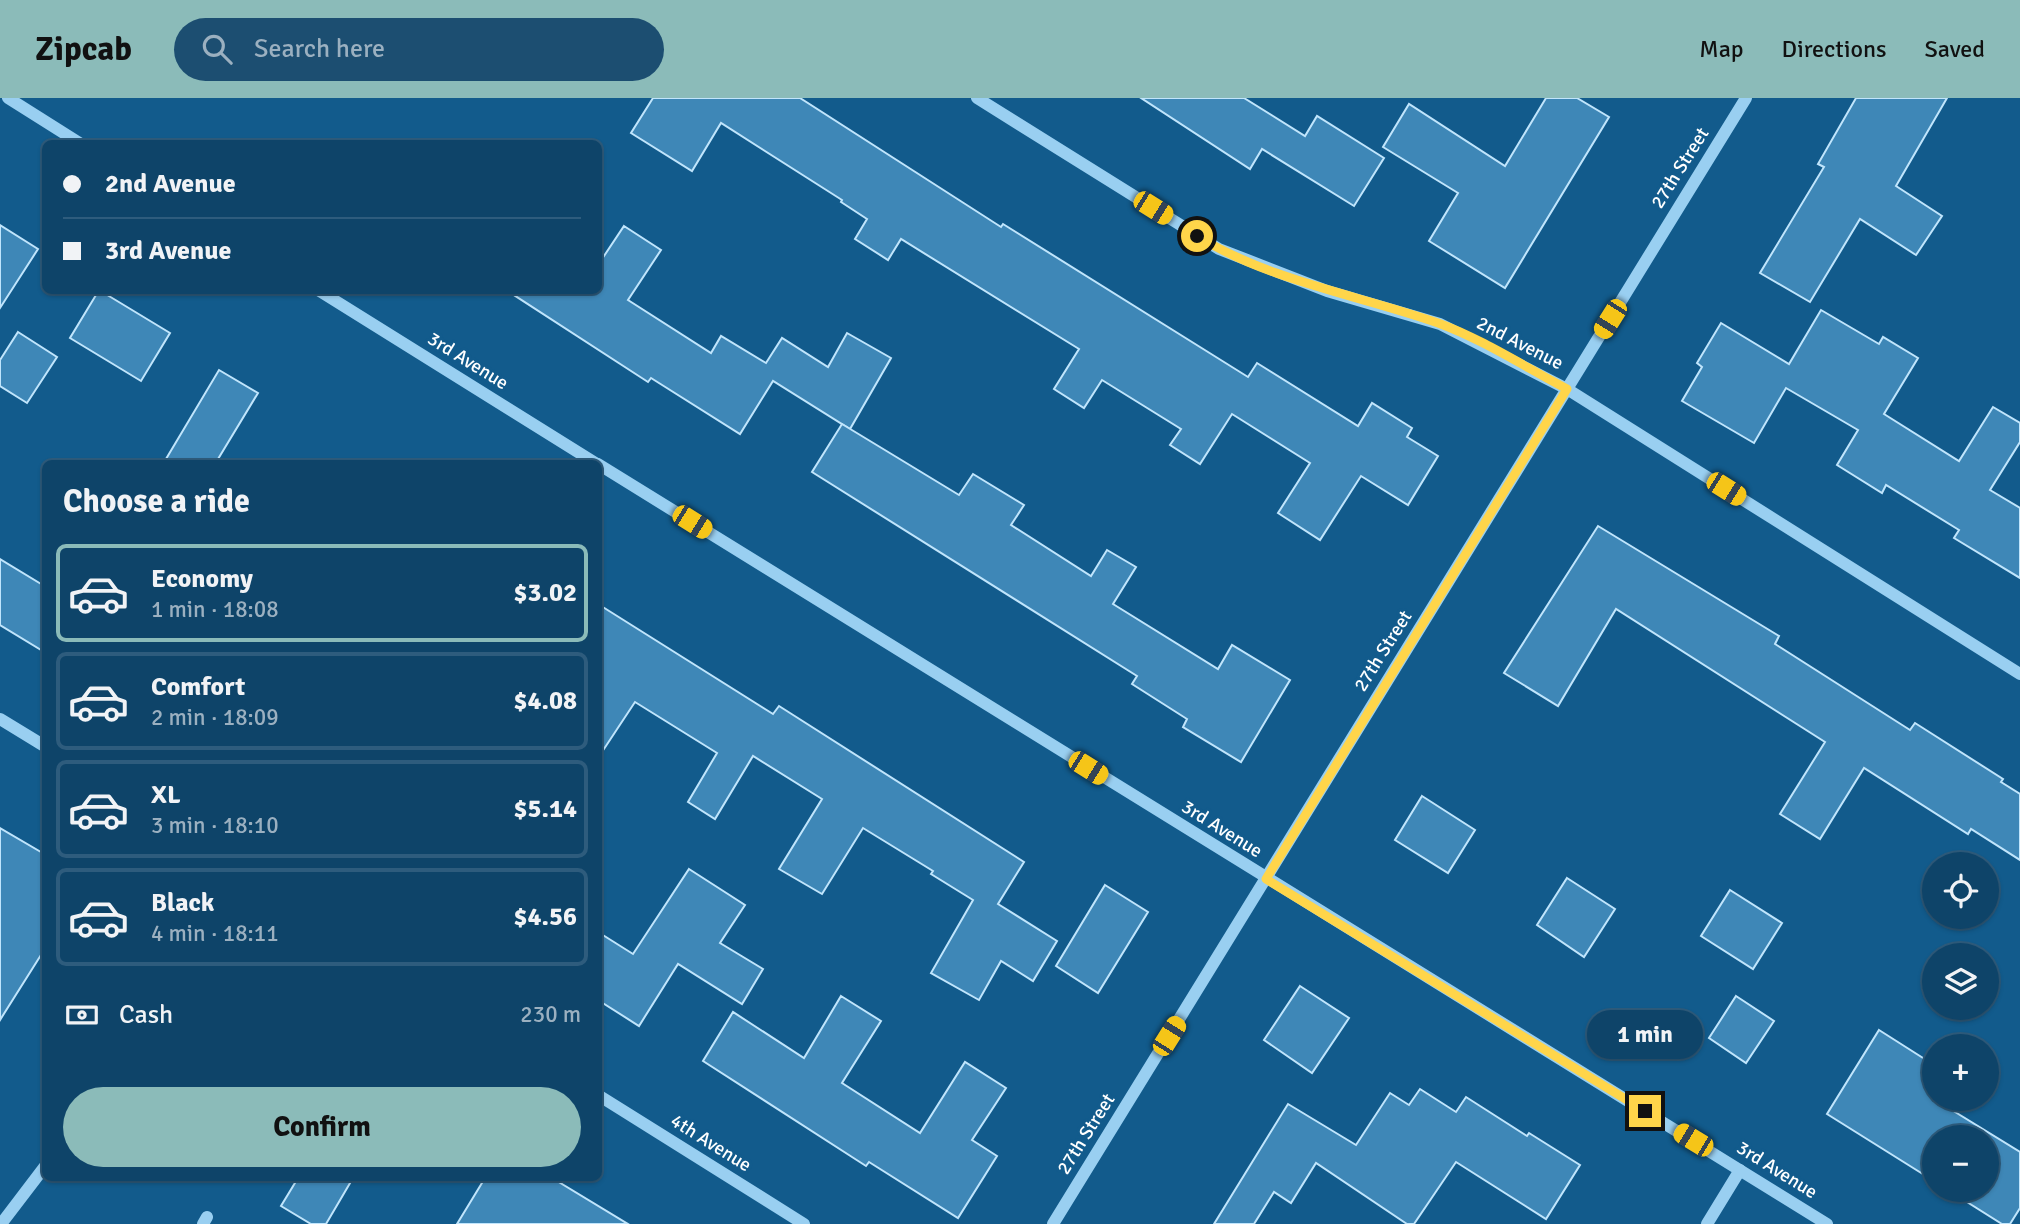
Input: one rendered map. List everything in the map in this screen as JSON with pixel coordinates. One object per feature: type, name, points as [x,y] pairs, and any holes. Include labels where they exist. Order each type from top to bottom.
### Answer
[{"type":"street","points":[[8,98],[75,140]]},
{"type":"street","name":"2nd Avenue","points":[[977,98],[1219,249],[1327,291],[1440,324],[1567,389],[2020,674]]},
{"type":"street","name":"27th Street","points":[[1053,1224],[1746,98]]},
{"type":"street","name":"3rd Avenue","points":[[324,294],[592,460]]},
{"type":"street","name":"3rd Avenue","points":[[602,466],[1827,1224]]},
{"type":"street","points":[[0,719],[42,745]]},
{"type":"street","name":"4th Avenue","points":[[602,1098],[804,1224]]},
{"type":"street","points":[[1,1224],[42,1170]]},
{"type":"street","points":[[1707,1224],[1740,1170]]},
{"type":"building","points":[[653,98],[800,98],[1001,227],[1003,224],[1248,377],[1257,363],[1358,426],[1372,403],[1412,428],[1407,437],[1438,456],[1408,505],[1361,476],[1320,540],[1278,513],[1310,463],[1232,414],[1200,464],[1170,445],[1181,429],[1102,380],[1084,408],[1054,389],[1079,349],[901,239],[888,260],[855,239],[867,219],[841,202],[842,200],[721,123],[692,171],[631,133]]},
{"type":"building","points":[[1141,98],[1244,98],[1305,136],[1317,116],[1384,158],[1354,206],[1262,149],[1250,169]]},
{"type":"building","points":[[1546,98],[1577,98],[1609,117],[1505,288],[1429,241],[1458,193],[1383,147],[1409,104],[1505,166]]},
{"type":"building","points":[[1856,98],[1947,98],[1896,186],[1942,216],[1916,255],[1860,219],[1810,302],[1760,273],[1824,167],[1818,164]]},
{"type":"building","points":[[0,225],[38,249],[0,308]]},
{"type":"building","points":[[624,226],[661,250],[628,300],[711,353],[721,336],[766,363],[782,338],[828,367],[847,333],[891,358],[850,429],[773,381],[740,434],[651,378],[648,382],[512,294],[602,294],[602,259]]},
{"type":"building","points":[[97,294],[106,294],[170,333],[141,381],[70,338]]},
{"type":"building","points":[[1821,310],[1879,344],[1883,337],[1918,358],[1884,414],[1959,461],[1993,407],[2020,423],[2020,442],[1990,490],[2020,508],[2020,578],[1954,538],[1959,530],[1886,485],[1882,493],[1837,465],[1858,430],[1786,388],[1754,443],[1682,401],[1702,367],[1697,363],[1721,323],[1789,364]]},
{"type":"building","points":[[18,332],[57,357],[27,403],[0,386],[0,360]]},
{"type":"building","points":[[219,370],[258,393],[217,460],[165,460]]},
{"type":"building","points":[[842,424],[959,495],[973,474],[1024,505],[1011,525],[1091,576],[1107,550],[1136,567],[1113,604],[1218,669],[1232,645],[1290,680],[1241,762],[1183,727],[1187,719],[1132,684],[1137,676],[812,472]]},
{"type":"building","points":[[1598,526],[1779,636],[1775,644],[1910,730],[1915,723],[2003,779],[2001,782],[2020,794],[2020,860],[1971,829],[1968,834],[1864,768],[1820,839],[1780,814],[1825,742],[1616,609],[1558,706],[1504,673]]},
{"type":"building","points":[[0,559],[42,585],[42,651],[0,625]]},
{"type":"building","points":[[602,607],[773,714],[779,706],[1024,862],[998,904],[1057,941],[1033,981],[1001,961],[979,1000],[931,973],[973,900],[931,874],[933,871],[863,828],[822,894],[779,869],[822,799],[753,756],[715,819],[688,802],[717,753],[635,702],[602,752]]},
{"type":"building","points":[[1422,796],[1475,830],[1448,873],[1395,840]]},
{"type":"building","points":[[0,828],[42,853],[42,953],[0,1020]]},
{"type":"building","points":[[689,869],[745,905],[720,943],[763,969],[742,1004],[678,964],[639,1026],[602,1003],[602,935],[633,954]]},
{"type":"building","points":[[1567,878],[1615,909],[1584,957],[1537,925]]},
{"type":"building","points":[[1105,885],[1148,912],[1098,993],[1056,966]]},
{"type":"building","points":[[1730,890],[1782,923],[1753,969],[1701,936]]},
{"type":"building","points":[[1300,986],[1349,1018],[1312,1073],[1264,1040]]},
{"type":"building","points":[[841,996],[881,1021],[842,1083],[920,1133],[965,1062],[1006,1088],[972,1140],[997,1156],[958,1218],[869,1162],[866,1166],[703,1061],[733,1012],[804,1058]]},
{"type":"building","points":[[1736,996],[1774,1021],[1746,1063],[1709,1038]]},
{"type":"building","points":[[1879,1030],[1922,1057],[1922,1111],[1953,1111],[1976,1125],[1922,1125],[1922,1173],[1827,1114]]},
{"type":"building","points":[[1420,1089],[1456,1112],[1466,1097],[1527,1136],[1529,1133],[1580,1165],[1546,1219],[1456,1162],[1414,1224],[1407,1224],[1316,1163],[1291,1203],[1274,1192],[1254,1224],[1214,1224],[1288,1104],[1356,1145],[1390,1093],[1409,1105]]},
{"type":"building","points":[[1999,1139],[2020,1152],[2020,1208],[2010,1224],[2002,1224],[1967,1202],[1999,1202]]},
{"type":"building","points":[[296,1181],[351,1181],[326,1224],[311,1224],[281,1206]]},
{"type":"building","points":[[483,1181],[557,1181],[628,1224],[457,1224]]},
{"type":"route","points":[[1197,236],[1219,249],[1327,291],[1440,324],[1567,389],[1266,879],[1645,1111]]}]
